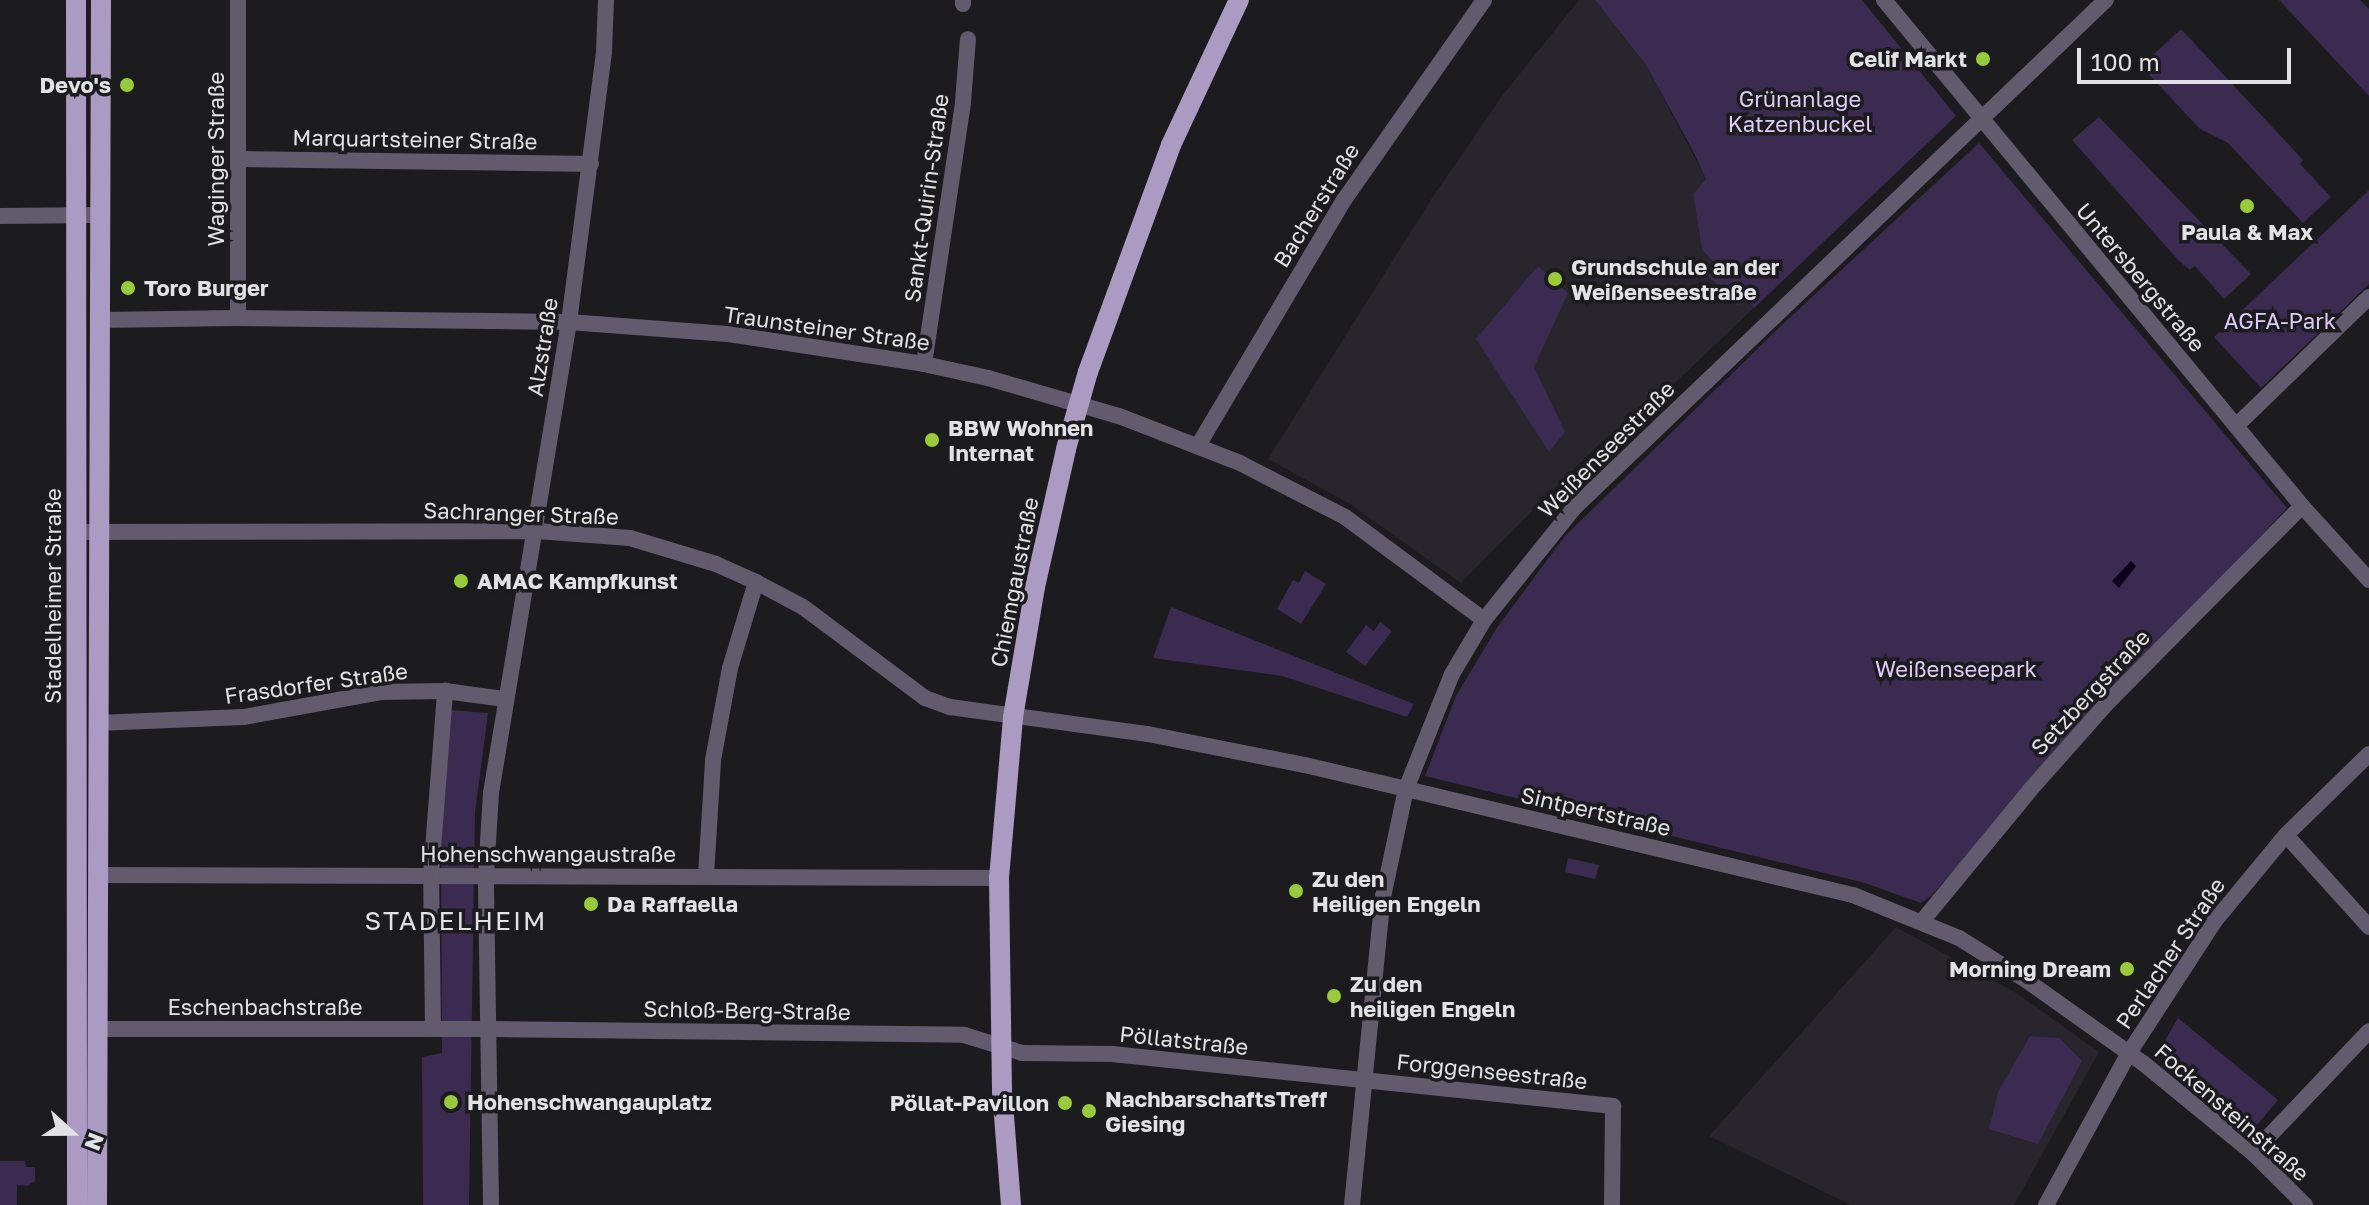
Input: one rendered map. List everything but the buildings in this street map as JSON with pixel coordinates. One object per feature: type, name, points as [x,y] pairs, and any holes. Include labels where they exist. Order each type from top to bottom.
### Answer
[{"type":"main road","name":"Stadelheimer Straße","points":[[76,0],[77,532],[87,1198]]},
{"type":"main road","name":"Stadelheimer Straße","points":[[87,1198],[98,1029],[101,0]]},
{"type":"main road","name":"Chiemgaustraße","points":[[1011,1205],[1001,1047],[999,878],[1013,717],[1035,587],[1079,404],[1171,145],[1239,0]]},
{"type":"street","name":"Waginger Straße","points":[[238,0],[238,318]]},
{"type":"street","name":"Alzstraße","points":[[505,699],[537,531],[569,322],[604,52],[606,0]]},
{"type":"street","name":"Bacherstraße","points":[[1199,444],[1344,200],[1483,0]]},
{"type":"street","name":"Untersbergstraße","points":[[1884,0],[2302,506],[2369,580]]},
{"type":"street","name":"Weißenseestraße","points":[[1352,1205],[1383,897],[1406,789],[1452,674],[1484,620],[1575,507],[2106,0]]},
{"type":"street","name":"Sankt-Quirin-Straße","points":[[924,364],[963,102],[968,39]]},
{"type":"street","name":"Marquartsteiner Straße","points":[[238,159],[591,164]]},
{"type":"street","points":[[0,216],[101,215]]},
{"type":"street","points":[[2237,425],[2369,297]]},
{"type":"street","name":"Traunsteiner Straße","points":[[100,320],[238,318],[569,322],[728,334],[924,364],[1079,404],[1199,444],[1345,517],[1484,620]]},
{"type":"street","name":"Setzbergstraße","points":[[1923,920],[2030,790],[2110,700],[2302,506]]},
{"type":"street","name":"Sachranger Straße","points":[[77,532],[537,531],[630,538],[716,564],[803,607],[925,698],[965,710],[1013,717]]},
{"type":"street","points":[[706,876],[713,760],[730,668],[756,582]]},
{"type":"street","points":[[491,1029],[433,1029],[431,875],[445,691],[505,699],[491,793],[486,875],[491,1029],[491,1205]]},
{"type":"street","name":"Frasdorfer Straße","points":[[97,723],[244,717],[381,692],[445,691]]},
{"type":"street","name":"Sintpertstraße","points":[[1013,717],[1148,734],[1406,789],[1853,895],[1923,920],[1985,953],[2129,1053]]},
{"type":"street","name":"Perlacher Straße","points":[[2046,1205],[2129,1053],[2214,922],[2286,835],[2369,754]]},
{"type":"street","points":[[2286,835],[2369,927]]},
{"type":"street","name":"Hohenschwangaustraße","points":[[97,875],[999,878]]},
{"type":"street","name":"Eschenbachstraße","points":[[98,1029],[433,1029]]},
{"type":"street","name":"Schloß-Berg-Straße","points":[[491,1029],[964,1035],[1001,1047]]},
{"type":"street","points":[[2253,1153],[2369,1031]]},
{"type":"street","name":"Pöllatstraße","points":[[1001,1047],[1034,1054],[1112,1054],[1364,1080]]},
{"type":"street","name":"Fockensteinstraße","points":[[2129,1053],[2253,1153],[2305,1205]]},
{"type":"street","name":"Forggenseestraße","points":[[1364,1080],[1613,1106],[1612,1205]]},
{"type":"shaded area","name":"Grundschule an der Weißenseestraße","points":[[1579,0],[1595,0],[1646,65],[1706,179],[1693,194],[1702,250],[1754,308],[1621,434],[1616,429],[1590,453],[1461,583],[1350,504],[1268,459],[1432,198],[1505,92]]},
{"type":"shaded area","points":[[2131,561],[2136,566],[2119,588],[2112,581]]},
{"type":"shaded area","points":[[1896,927],[2018,994],[2099,1052],[2014,1205],[1851,1205],[1709,1136]]},
{"type":"green space","name":"Grünanlage Katzenbuckel","points":[[1595,0],[1862,0],[1956,116],[1754,308],[1748,301],[1737,305],[1706,273],[1714,263],[1702,250],[1693,194],[1706,179],[1693,151],[1646,65]]},
{"type":"green space","points":[[2279,0],[2360,0],[2369,9],[2369,96]]},
{"type":"green space","points":[[2181,29],[2303,160],[2300,164],[2331,197],[2303,223],[2228,143],[2200,129],[2141,66]]},
{"type":"green space","points":[[2099,117],[2251,274],[2224,299],[2195,266],[2190,270],[2179,261],[2072,140]]},
{"type":"green space","name":"Weißenseepark","points":[[1979,143],[2287,508],[2080,726],[1932,895],[1921,903],[1865,883],[1425,776],[1456,696],[1498,626],[1565,536],[1786,321]]},
{"type":"green space","name":"AGFA-Park","points":[[2369,190],[2369,284],[2261,388],[2214,337]]},
{"type":"green space","points":[[1538,266],[1568,293],[1534,367],[1565,432],[1549,452],[1476,339]]},
{"type":"green space","points":[[1305,571],[1326,584],[1301,624],[1277,609],[1293,580],[1299,583]]},
{"type":"green space","points":[[1171,607],[1414,704],[1407,717],[1282,676],[1153,658]]},
{"type":"green space","points":[[1380,622],[1392,631],[1365,666],[1346,652],[1366,625],[1374,631]]},
{"type":"green space","points":[[451,710],[488,713],[475,813],[469,1205],[423,1205],[422,1057],[442,1053],[441,824]]},
{"type":"green space","points":[[1568,858],[1599,865],[1595,879],[1565,872]]},
{"type":"green space","points":[[2178,1018],[2278,1100],[2252,1131],[2157,1054]]},
{"type":"green space","points":[[2030,1036],[2059,1038],[2082,1061],[2038,1144],[1989,1129],[1998,1092]]},
{"type":"green space","points":[[0,1161],[25,1161],[26,1167],[35,1167],[35,1181],[27,1186],[17,1185],[17,1205],[0,1205]]},
{"type":"place","name":"Celif Markt","points":[[1983,59]]},
{"type":"place","name":"Devo's","points":[[127,85]]},
{"type":"place","name":"Paula & Max","points":[[2247,206]]},
{"type":"place","name":"Grundschule an der Weißenseestraße","points":[[1555,279]]},
{"type":"place","name":"Toro Burger","points":[[128,288]]},
{"type":"place","name":"BBW Wohnen Internat","points":[[932,440]]},
{"type":"place","name":"AMAC Kampfkunst","points":[[461,581]]},
{"type":"place","name":"Zu den Heiligen Engeln","points":[[1296,891]]},
{"type":"place","name":"Da Raffaella","points":[[591,904]]},
{"type":"place","name":"Morning Dream","points":[[2127,969]]},
{"type":"place","name":"Zu den heiligen Engeln","points":[[1334,996]]},
{"type":"place","name":"Hohenschwangauplatz","points":[[451,1102]]},
{"type":"place","name":"Pöllat-Pavillon","points":[[1065,1103]]},
{"type":"place","name":"NachbarschaftsTreff Giesing","points":[[1089,1111]]},
{"type":"district","name":"STADELHEIM","points":[[456,921]]}]
